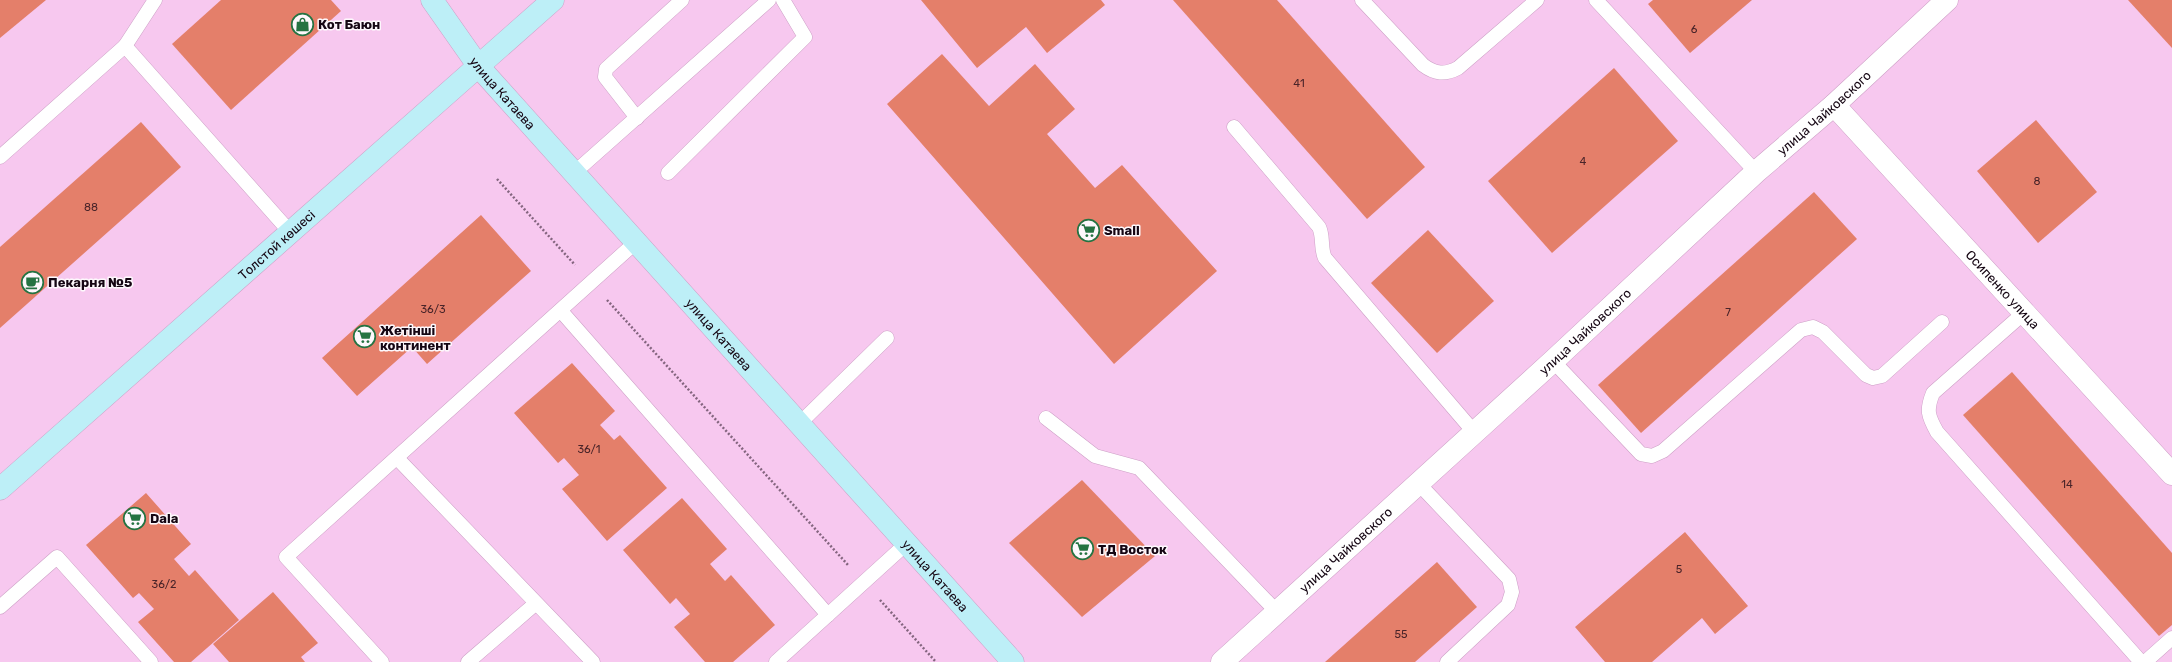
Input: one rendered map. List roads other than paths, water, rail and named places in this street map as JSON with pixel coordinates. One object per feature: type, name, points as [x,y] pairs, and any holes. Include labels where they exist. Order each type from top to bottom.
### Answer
[{"type":"street","name":"улица Катаева","points":[[432,0],[479,67],[1013,662]]},
{"type":"street","name":"Толстой көшесі","points":[[0,489],[553,0]]},
{"type":"street","name":"улица Чайковского","points":[[1222,662],[1419,484],[1756,172],[1834,105],[1947,0]]},
{"type":"street","name":"Осипенко улица","points":[[1834,105],[2172,474]]},
{"type":"lane","points":[[0,156],[125,46],[155,0]]},
{"type":"lane","points":[[637,118],[605,77],[606,69],[682,0]]},
{"type":"lane","points":[[574,173],[769,0]]},
{"type":"lane","points":[[668,173],[805,37],[783,0]]},
{"type":"lane","points":[[1362,0],[1423,65],[1430,70],[1439,73],[1449,73],[1458,68],[1537,0]]},
{"type":"lane","points":[[1596,0],[1756,172]]},
{"type":"lane","points":[[125,46],[290,232]]},
{"type":"lane","points":[[1234,127],[1319,227],[1322,232],[1322,252],[1325,258],[1474,432]]},
{"type":"lane","points":[[382,662],[286,557],[636,242]]},
{"type":"lane","points":[[560,312],[828,615]]},
{"type":"lane","points":[[2025,312],[1933,393],[1928,407],[1930,420],[1937,432],[2141,662]]},
{"type":"lane","points":[[1553,361],[1641,454],[1652,456],[1663,451],[1801,330],[1813,327],[1823,332],[1866,375],[1873,378],[1882,376],[1942,322]]},
{"type":"lane","points":[[799,424],[887,338]]},
{"type":"lane","points":[[1046,418],[1095,456],[1139,468],[1278,612]]},
{"type":"lane","points":[[397,458],[535,604],[593,662]]},
{"type":"lane","points":[[1419,484],[1509,580],[1512,592],[1508,605],[1447,662]]},
{"type":"lane","points":[[776,662],[906,544]]},
{"type":"lane","points":[[0,608],[57,556],[151,662]]},
{"type":"lane","points":[[468,662],[535,604]]},
{"type":"lane","points":[[2145,662],[2172,638]]},
{"type":"place","name":"Кот Баюн","points":[[302,24]]},
{"type":"place","name":"Small","points":[[1088,230]]},
{"type":"place","name":"Пекарня №5","points":[[32,282]]},
{"type":"place","name":"Жетінші континент","points":[[364,337]]},
{"type":"place","name":"Dala","points":[[134,518]]},
{"type":"place","name":"ТД Восток","points":[[1082,549]]}]
